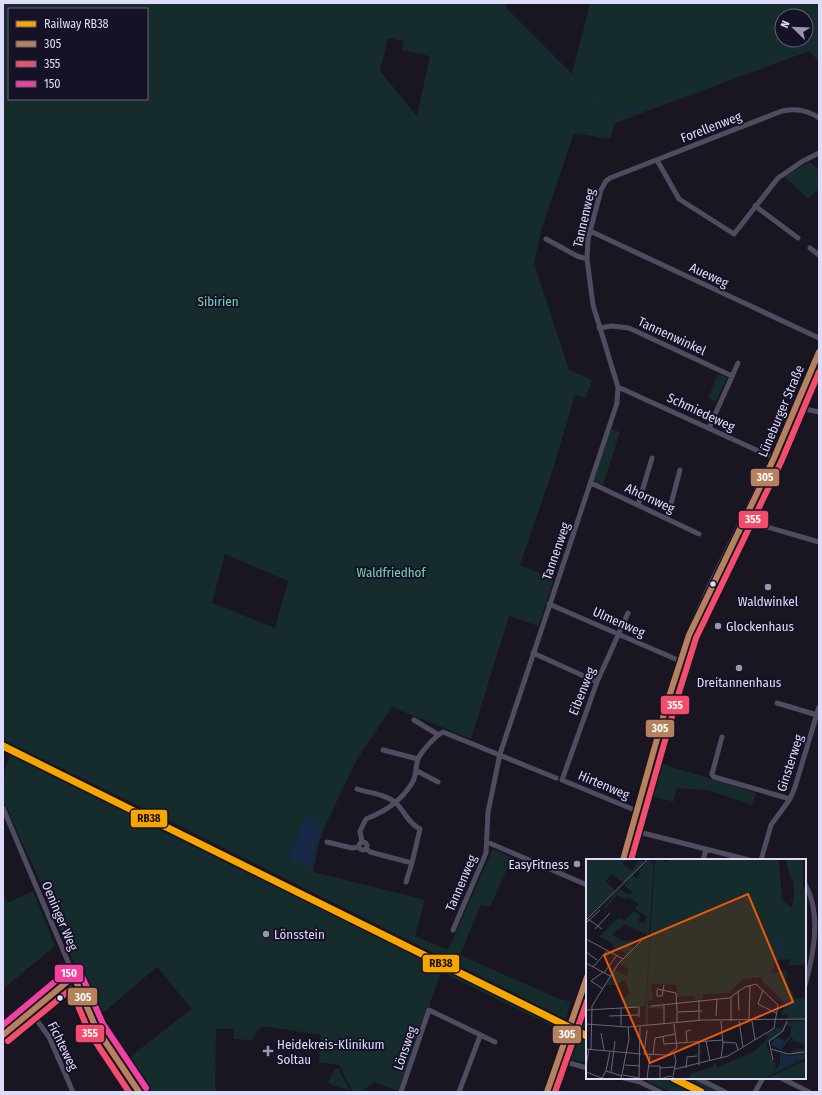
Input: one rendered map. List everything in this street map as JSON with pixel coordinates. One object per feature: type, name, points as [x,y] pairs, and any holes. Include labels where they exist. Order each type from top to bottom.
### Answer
[{"type":"main road","name":"Lüneburger Straße","points":[[623,859],[680,661],[696,619],[774,458],[819,352]]},
{"type":"main road","points":[[548,1092],[586,981]]},
{"type":"street","name":"Forellenweg","points":[[610,178],[782,111],[794,108],[819,118]]},
{"type":"street","points":[[657,160],[679,199],[734,234],[755,206],[784,172],[819,153]]},
{"type":"street","name":"Tannenweg","points":[[453,930],[484,860],[487,842],[488,812],[500,754],[549,604],[618,403],[618,387],[599,328],[591,297],[587,259],[590,231],[601,190],[606,181],[610,178]]},
{"type":"street","points":[[755,206],[798,238]]},
{"type":"street","name":"Aueweg","points":[[590,231],[819,338]]},
{"type":"street","points":[[546,240],[577,256],[587,259]]},
{"type":"street","points":[[810,248],[819,255]]},
{"type":"street","name":"Tannenwinkel","points":[[599,328],[612,326],[628,328],[732,376]]},
{"type":"street","points":[[709,428],[738,363]]},
{"type":"street","name":"Schmiedeweg","points":[[618,387],[774,458]]},
{"type":"street","points":[[796,407],[819,412]]},
{"type":"street","points":[[638,505],[652,458]]},
{"type":"street","points":[[667,519],[680,470]]},
{"type":"street","name":"Ahornweg","points":[[590,483],[699,534]]},
{"type":"street","points":[[743,520],[819,542]]},
{"type":"street","name":"Ulmenweg","points":[[549,604],[680,661]]},
{"type":"street","name":"Eibenweg","points":[[562,780],[597,682],[628,613]]},
{"type":"street","points":[[533,654],[597,682]]},
{"type":"street","points":[[777,703],[817,718]]},
{"type":"street","name":"Ginsterweg","points":[[761,859],[771,825],[790,799],[795,787],[817,718],[819,707]]},
{"type":"street","points":[[414,720],[438,734],[447,733],[556,778]]},
{"type":"street","points":[[360,844],[360,831],[366,819],[383,812],[396,803],[413,782],[417,770],[418,759],[438,734]]},
{"type":"street","points":[[722,737],[712,774],[714,776],[790,799]]},
{"type":"street","points":[[384,750],[418,759]]},
{"type":"street","points":[[417,770],[438,782]]},
{"type":"street","name":"Hirtenweg","points":[[562,780],[637,811]]},
{"type":"street","points":[[357,789],[390,798],[396,803],[412,825],[420,829],[406,882]]},
{"type":"street","name":"Oeninger Weg","points":[[3,808],[96,1028],[139,1092]]},
{"type":"street","points":[[631,830],[745,859]]},
{"type":"street","points":[[327,842],[352,848],[360,844],[366,844],[366,848],[370,852],[412,863]]},
{"type":"street","points":[[487,842],[586,886]]},
{"type":"street","points":[[703,859],[706,850]]},
{"type":"street","points":[[806,886],[817,909],[814,950],[806,981]]},
{"type":"street","points":[[3,1034],[68,981],[75,979]]},
{"type":"street","name":"Lönsweg","points":[[401,1092],[429,1010],[480,1036]]},
{"type":"street","name":"Fichteweg","points":[[31,1012],[48,1037],[74,1092]]},
{"type":"street","points":[[459,1092],[480,1036],[495,1042]]},
{"type":"street","points":[[559,1060],[586,1068]]},
{"type":"street","points":[[628,1079],[640,1082],[660,1092]]},
{"type":"street","points":[[699,1079],[725,1092]]},
{"type":"street","points":[[755,1092],[762,1079]]},
{"type":"street","points":[[783,1079],[809,1092]]},
{"type":"green space","name":"Sibirien","points":[[3,3],[507,3],[506,8],[572,74],[590,3],[819,3],[819,61],[809,51],[615,123],[610,139],[574,133],[541,231],[534,263],[569,370],[592,380],[586,398],[575,395],[552,472],[520,565],[554,579],[538,626],[509,616],[471,739],[392,707],[356,761],[319,842],[313,872],[425,900],[415,936],[448,950],[493,849],[512,858],[490,907],[481,904],[460,955],[557,998],[571,1002],[566,1019],[178,825],[3,740]],"holes":[[[388,38],[404,41],[402,50],[430,56],[417,116],[380,71]],[[225,554],[288,581],[275,628],[212,603]],[[300,826],[323,827],[317,841],[312,866],[289,857],[298,837]]]},
{"type":"green space","points":[[810,162],[819,171],[819,189],[808,199],[784,176]]},
{"type":"green space","points":[[718,374],[727,378],[716,402],[708,398]]},
{"type":"green space","points":[[611,429],[620,432],[603,485],[594,481]]},
{"type":"green space","points":[[11,752],[564,1026],[563,1031],[441,972],[399,1091],[374,1082],[361,1092],[353,1092],[339,1065],[319,1062],[321,1035],[263,1026],[256,1032],[252,1040],[234,1039],[234,1029],[216,1029],[215,1085],[217,1092],[144,1092],[122,1063],[192,1009],[157,967],[97,1018],[42,886],[3,800],[3,775]]},
{"type":"green space","points":[[659,763],[756,793],[752,805],[708,790],[677,788],[673,802],[649,795]]},
{"type":"green space","points":[[33,891],[55,946],[3,989],[3,893],[7,903]]},
{"type":"green space","points":[[585,1004],[586,1029],[577,1025]]},
{"type":"green space","points":[[574,1031],[586,1037],[586,1063],[569,1059],[566,1055]]},
{"type":"green space","points":[[338,1068],[350,1091],[328,1083],[334,1070]]},
{"type":"green space","points":[[643,1079],[671,1079],[697,1092],[670,1092]]},
{"type":"green space","points":[[684,1079],[697,1079],[723,1092],[709,1092]]},
{"type":"water","points":[[310,816],[323,827],[317,841],[312,866],[306,866],[289,857],[298,837],[300,826]]},
{"type":"waterway","points":[[494,3],[612,115]]},
{"type":"waterway","points":[[615,118],[819,41]]},
{"type":"rail line","name":"RB38","points":[[3,746],[586,1036]]},
{"type":"rail line","name":"RB38","points":[[675,1079],[701,1092]]},
{"type":"transit line","name":"305","points":[[623,859],[668,700],[689,635],[774,458],[819,352]]},
{"type":"transit line","name":"355","points":[[631,859],[676,702],[696,638],[781,462],[819,372]]},
{"type":"transit line","name":"150","points":[[3,1025],[64,974],[78,972],[82,976],[103,1024],[146,1088]]},
{"type":"transit line","name":"305","points":[[3,1035],[68,981],[75,979],[96,1028],[139,1092]]},
{"type":"transit line","name":"305","points":[[547,1092],[586,980]]},
{"type":"transit line","name":"355","points":[[8,1041],[71,989],[89,1032],[129,1092]]},
{"type":"transit line","name":"355","points":[[555,1092],[586,1004]]},
{"type":"place","name":"Waldwinkel","points":[[768,587]]},
{"type":"place","name":"Glockenhaus","points":[[718,626]]},
{"type":"place","name":"Dreitannenhaus","points":[[739,668]]},
{"type":"place","name":"EasyFitness","points":[[577,864]]},
{"type":"place","name":"Lönsstein","points":[[266,934]]},
{"type":"place","name":"Heidekreis-Klinikum Soltau","points":[[268,1051]]},
{"type":"park label","name":"Waldfriedhof","points":[[391,572]]}]
